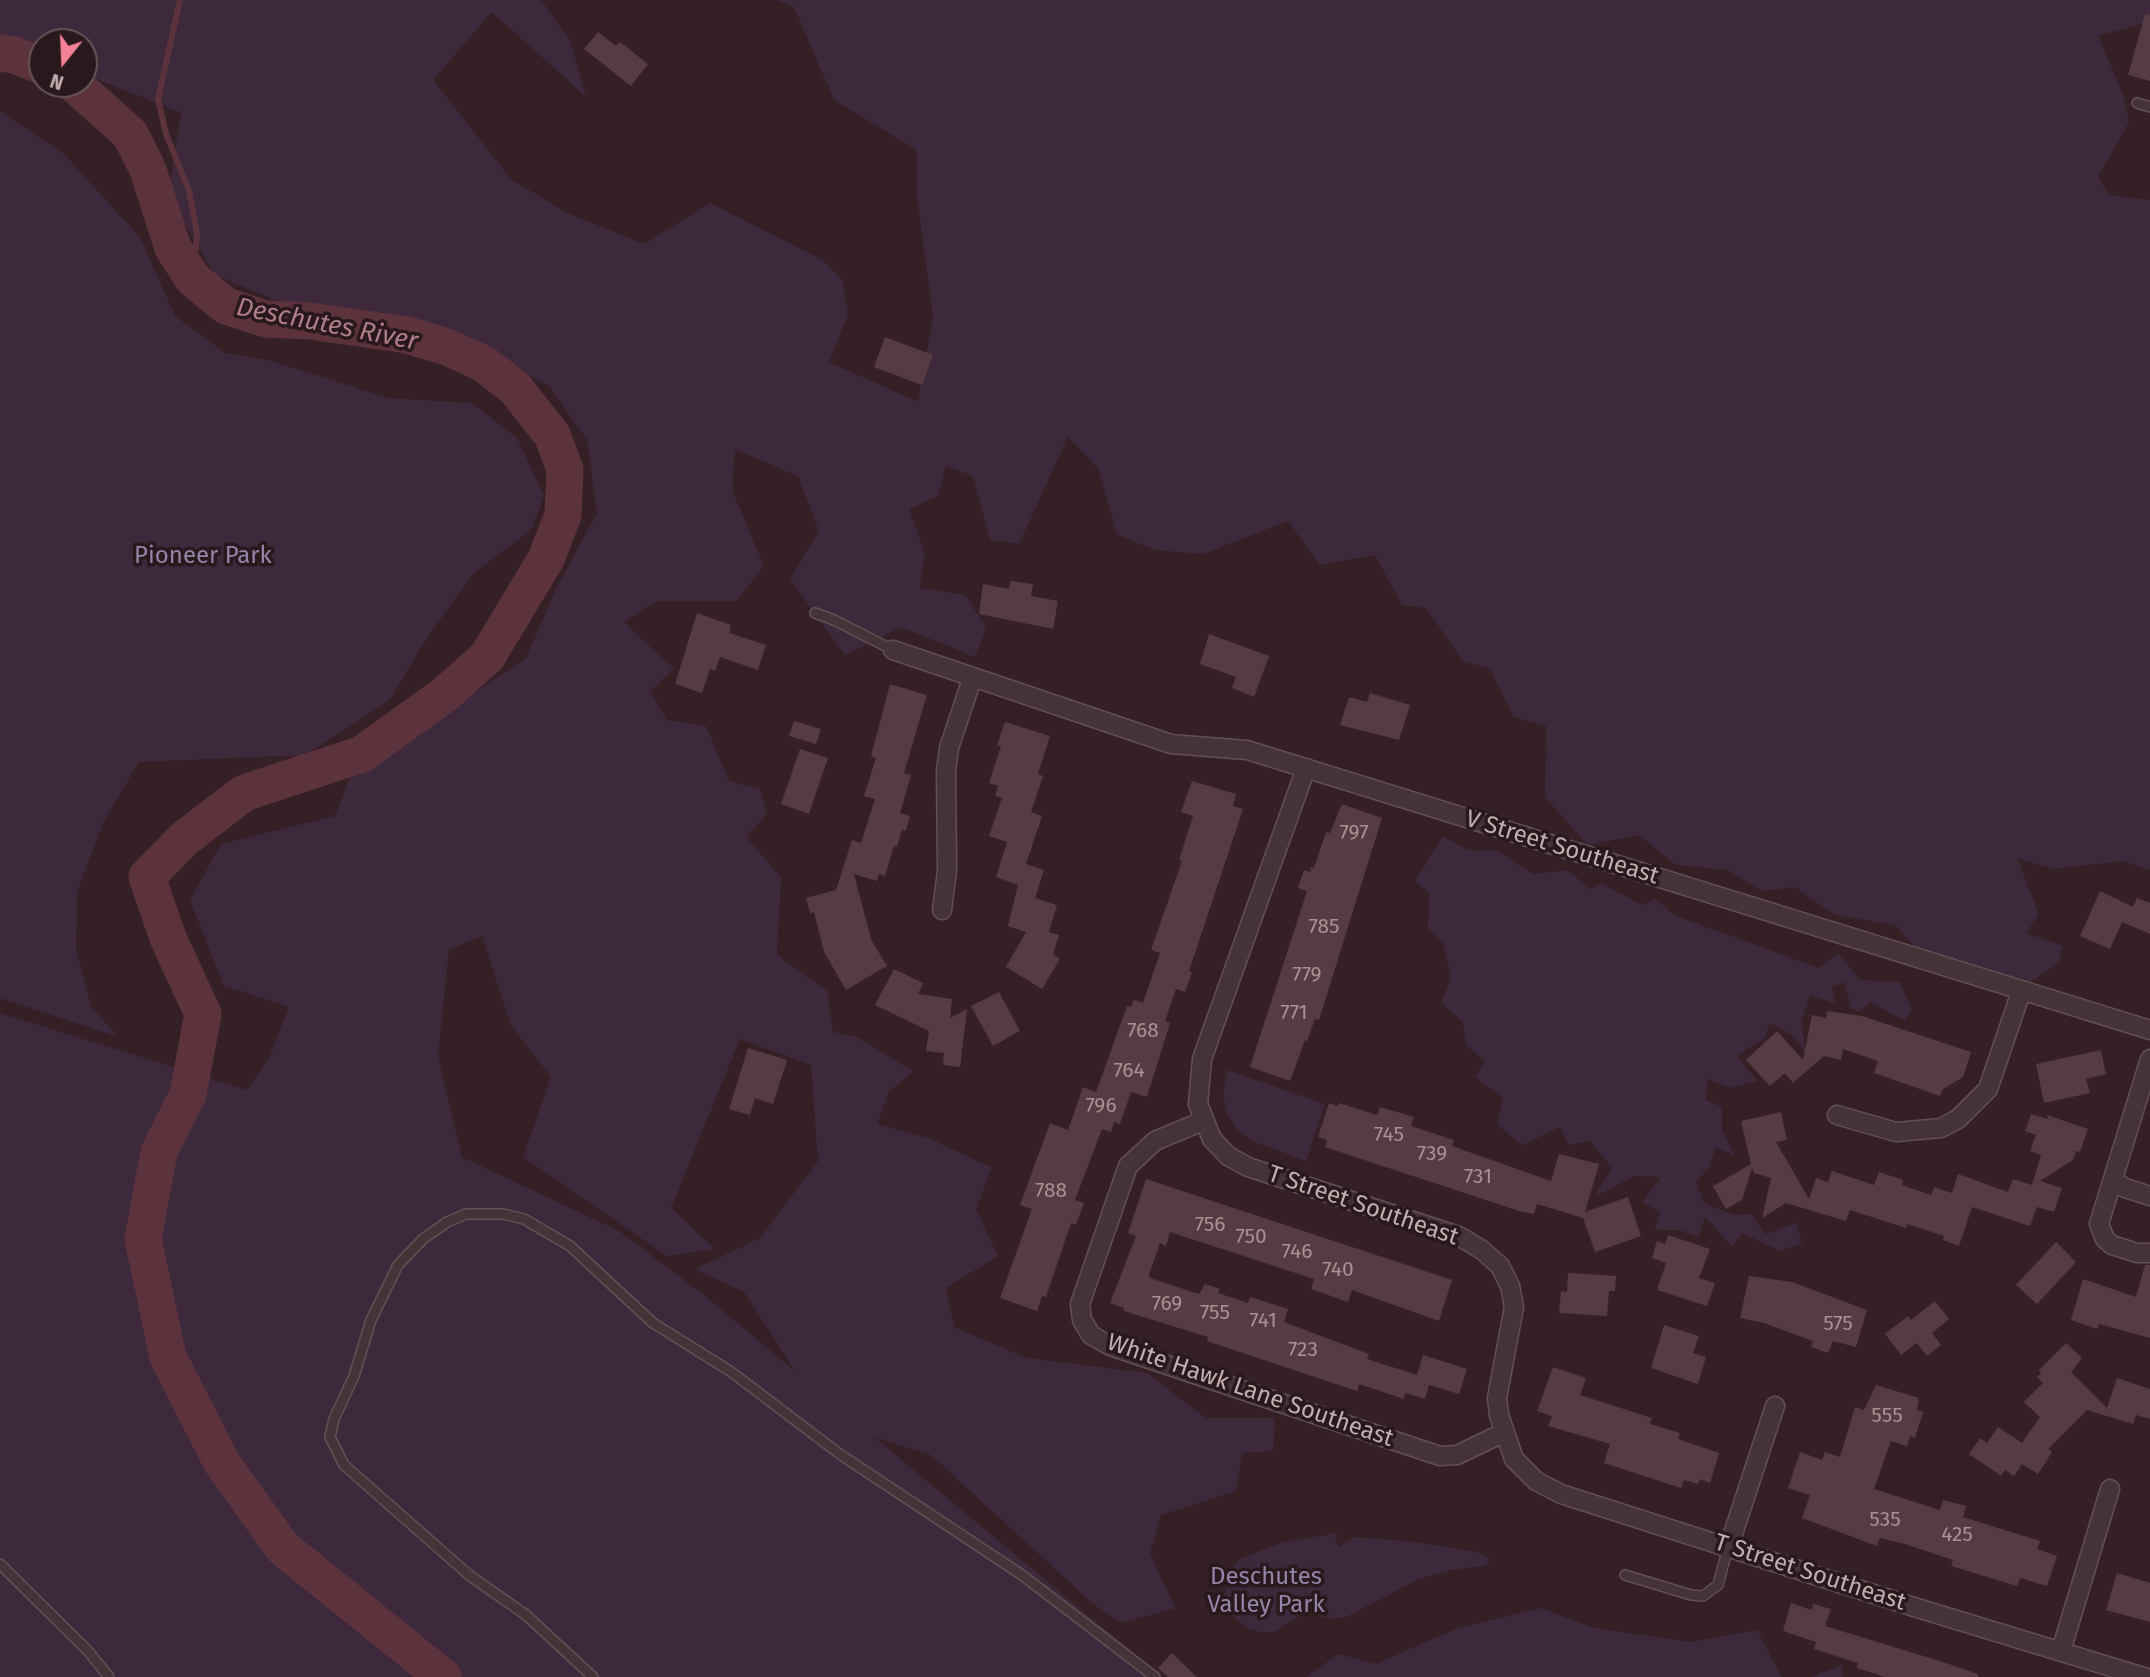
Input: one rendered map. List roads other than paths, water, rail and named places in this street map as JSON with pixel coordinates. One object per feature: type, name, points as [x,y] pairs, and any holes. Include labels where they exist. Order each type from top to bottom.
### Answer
[{"type":"street","name":"V Street Southeast","points":[[893,650],[972,679],[1171,744],[1247,750],[2150,1030]]},
{"type":"street","points":[[942,910],[947,871],[946,771],[949,748],[972,679]]},
{"type":"street","name":"T Street Southeast","points":[[1306,768],[1202,1059],[1198,1104],[1212,1139],[1228,1156],[1248,1167],[1459,1236],[1482,1250],[1500,1266],[1510,1286],[1514,1307],[1512,1330],[1497,1398],[1503,1433],[1514,1459],[1536,1481],[1561,1494],[1913,1607],[2144,1677]]},
{"type":"street","points":[[1837,1115],[1896,1132],[1920,1132],[1941,1128],[1958,1119],[1988,1089],[2021,992]]},
{"type":"street","points":[[2150,1059],[2099,1217],[2101,1231],[2112,1245],[2137,1253],[2150,1253]]},
{"type":"street","name":"White Hawk Lane Southeast","points":[[1203,1121],[1155,1141],[1128,1166],[1080,1304],[1082,1320],[1091,1335],[1110,1346],[1440,1456],[1457,1455],[1503,1433]]},
{"type":"street","points":[[2113,1180],[2125,1188],[2150,1196]]},
{"type":"street","points":[[1729,1546],[1775,1406]]},
{"type":"street","points":[[2061,1651],[2110,1489]]},
{"type":"lane","points":[[2137,103],[2150,107]]},
{"type":"lane","points":[[815,614],[834,620],[893,650]]},
{"type":"lane","points":[[593,1677],[526,1615],[469,1575],[344,1465],[330,1437],[334,1419],[354,1376],[371,1320],[398,1265],[424,1239],[447,1222],[466,1214],[503,1214],[524,1219],[570,1247],[653,1323],[730,1371],[841,1455],[1022,1575],[1155,1677]]},
{"type":"lane","points":[[1625,1575],[1691,1595],[1703,1596],[1718,1585],[1729,1546]]},
{"type":"lane","points":[[0,1564],[88,1651],[109,1677]]},
{"type":"waterway","points":[[180,0],[158,99],[166,134],[189,191],[197,233],[193,279]]},
{"type":"waterway","name":"Deschutes River","points":[[0,53],[28,60]]},
{"type":"waterway","name":"Deschutes River","points":[[90,98],[130,134],[148,170],[173,248],[193,279],[226,306],[266,319],[310,321],[407,335],[447,347],[484,364],[515,388],[552,435],[565,469],[563,515],[546,559],[487,657],[444,695],[362,754],[244,793],[184,839],[147,877],[168,938],[203,1014],[188,1094],[159,1152],[143,1239],[168,1357],[222,1463],[283,1548],[443,1677]]},
{"type":"park label","name":"Pioneer Park","points":[[203,556]]},
{"type":"park label","name":"Deschutes Valley Park","points":[[1266,1591]]}]
